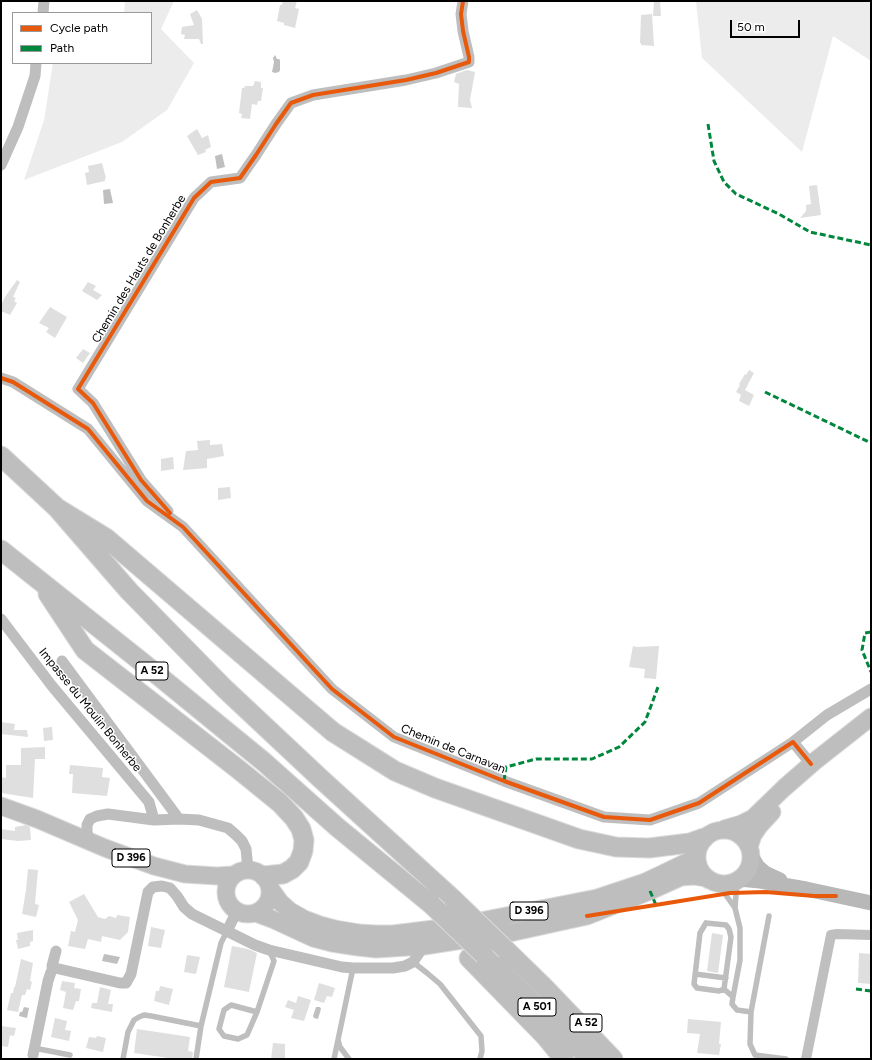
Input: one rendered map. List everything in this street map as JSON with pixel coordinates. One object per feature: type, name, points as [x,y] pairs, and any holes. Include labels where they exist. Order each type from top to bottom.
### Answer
[{"type":"highway","name":"A 52","points":[[1,456],[57,508],[129,591],[224,688],[454,900],[544,987],[627,1059]]},
{"type":"highway","points":[[57,508],[106,538],[332,732],[395,771],[435,788],[579,839],[616,847],[649,848],[690,843],[700,846]]},
{"type":"highway","name":"A 52","points":[[1,550],[258,757],[337,827]]},
{"type":"highway","points":[[40,581],[85,650],[238,769],[280,803],[294,818],[301,829],[304,840],[304,851],[299,862],[292,869],[283,874],[261,878]]},
{"type":"highway","name":"A 501","points":[[337,827],[425,906],[476,957],[590,1059]]},
{"type":"highway","points":[[476,957],[564,1059]]},
{"type":"highway","name":"A 501","points":[[544,987],[613,1059]]},
{"type":"main road","points":[[871,718],[760,825],[753,835],[750,851],[750,866],[745,874],[738,880],[729,884],[714,882],[702,873],[698,864],[700,846],[710,833],[741,824],[753,818],[811,764],[871,718]]},
{"type":"main road","name":"D 396","points":[[1,806],[37,819],[84,840],[154,866],[185,874],[217,876],[232,875]]},
{"type":"main road","points":[[724,829],[734,832],[744,838],[758,867],[765,873],[806,889]]},
{"type":"main road","name":"D 396","points":[[261,878],[290,912],[304,919],[335,929],[359,933],[393,934],[450,927],[597,898],[651,879],[689,862],[700,846]]},
{"type":"main road","points":[[240,871],[261,878],[270,895],[264,908],[256,913],[244,914],[232,908],[226,896],[226,888],[232,875],[240,871]]},
{"type":"main road","name":"D 396","points":[[185,874],[226,896]]},
{"type":"main road","name":"D 396","points":[[256,913],[313,938],[332,943],[376,949],[424,946],[514,932],[587,916],[681,877],[694,876],[706,878],[714,882]]},
{"type":"main road","points":[[738,880],[760,881],[806,889],[871,904]]},
{"type":"street","points":[[43,12],[44,1]]},
{"type":"street","name":"Chemin des Hauts de Bonherbe","points":[[183,527],[141,480],[93,403],[78,389],[194,198],[212,182],[240,178],[291,104],[314,95],[399,81],[436,73],[468,62],[469,57],[461,14],[463,1]]},
{"type":"street","points":[[1,165],[18,127],[35,76],[36,64]]},
{"type":"street","name":"Chemin de Carnavan","points":[[1,378],[13,382],[88,429],[147,501],[183,527],[332,689],[394,737],[504,781],[604,817],[650,820],[699,803],[793,742],[827,715],[871,689]]},
{"type":"street","name":"Impasse du Moulin Bonherbe","points":[[1,620],[52,686],[149,802],[154,820]]},
{"type":"street","points":[[62,661],[179,818]]},
{"type":"street","points":[[793,742],[811,764]]},
{"type":"street","points":[[84,840],[87,832],[87,825],[90,819],[108,814],[154,820],[179,818],[199,820],[228,828],[242,841],[261,878]]},
{"type":"street","points":[[53,969],[55,968],[120,983],[126,983],[131,974],[148,892],[154,887],[162,886],[170,888],[184,907],[192,914],[255,945],[269,950],[342,967],[393,968],[405,966],[413,962],[424,946]]},
{"type":"street","points":[[227,931],[237,911]]},
{"type":"street","points":[[34,1051],[56,951]]},
{"type":"lane","points":[[738,880],[735,908],[740,928],[740,960],[732,1004],[738,1010],[751,1012]]},
{"type":"lane","points":[[714,882],[735,908]]},
{"type":"lane","points":[[769,916],[751,1012],[750,1044],[755,1055],[786,1059]]},
{"type":"lane","points":[[706,923],[726,925],[729,929],[731,937],[724,989],[719,991],[697,988],[694,984],[700,933],[706,923]]},
{"type":"lane","points":[[196,1059],[201,1026],[221,944],[227,931]]},
{"type":"lane","points":[[257,1012],[231,1006],[224,1010],[219,1029],[224,1036],[238,1039],[247,1035],[257,1012],[274,961],[269,950]]},
{"type":"lane","points":[[413,962],[440,984],[481,1036],[482,1050],[480,1059]]},
{"type":"lane","points":[[334,1059],[353,968]]},
{"type":"lane","points":[[695,974],[726,978]]},
{"type":"lane","points":[[724,989],[733,997]]},
{"type":"lane","points":[[123,1059],[128,1032],[134,1020],[139,1017],[144,1015],[151,1016],[201,1026]]},
{"type":"lane","points":[[338,1040],[340,1047],[349,1059]]},
{"type":"lane","points":[[34,1051],[70,1055]]},
{"type":"shaded area","points":[[125,1],[174,1],[161,29],[194,63],[167,110],[122,142],[24,180],[44,120],[53,64],[152,64],[152,12],[124,12]]},
{"type":"shaded area","points":[[696,1],[871,1],[871,61],[833,36],[802,152],[702,58]]},
{"type":"shaded area","points":[[275,55],[277,59],[280,60],[280,70],[279,72],[275,73],[272,72],[274,62],[273,58]]},
{"type":"shaded area","points":[[222,154],[225,167],[217,169],[215,156]]},
{"type":"shaded area","points":[[110,189],[113,203],[104,204],[103,190]]},
{"type":"shaded area","points":[[104,954],[120,957],[117,964],[102,961]]},
{"type":"shaded area","points":[[24,1007],[29,1008],[27,1018],[19,1016]]},
{"type":"shaded area","points":[[316,1007],[320,1007],[321,1009],[318,1019],[314,1018],[313,1016]]},
{"type":"building","points":[[283,1],[297,1],[295,8],[299,9],[295,28],[277,21],[280,5],[282,5]]},
{"type":"building","points":[[654,1],[660,1],[661,16],[653,16]]},
{"type":"building","points":[[197,10],[202,19],[203,44],[201,44],[199,39],[184,39],[185,35],[181,34],[182,27],[194,25],[190,14]]},
{"type":"building","points":[[652,14],[654,46],[641,45],[641,15]]},
{"type":"building","points":[[467,70],[475,72],[470,100],[472,108],[458,107],[459,84],[454,82],[456,74]]},
{"type":"building","points":[[255,81],[261,82],[261,88],[263,88],[261,101],[258,101],[257,105],[252,104],[250,119],[241,118],[242,114],[239,113],[242,88],[245,86],[253,86]]},
{"type":"building","points":[[197,129],[202,138],[208,135],[211,147],[205,150],[206,152],[198,155],[187,136]]},
{"type":"building","points":[[102,163],[106,178],[105,181],[87,185],[85,173],[89,172],[88,166]]},
{"type":"building","points":[[817,185],[821,215],[800,218],[806,211],[806,205],[811,204],[809,186]]},
{"type":"building","points":[[17,280],[20,282],[13,297],[16,298],[14,301],[17,303],[10,315],[1,311],[1,305]]},
{"type":"building","points":[[88,282],[96,286],[93,290],[102,295],[97,300],[82,291]]},
{"type":"building","points":[[50,307],[67,317],[55,338],[46,332],[49,328],[39,323]]},
{"type":"building","points":[[83,349],[90,353],[83,363],[76,358]]},
{"type":"building","points":[[749,370],[754,373],[745,390],[754,395],[749,406],[739,401],[741,395],[736,392],[740,385],[739,384]]},
{"type":"building","points":[[210,440],[210,445],[222,444],[224,456],[207,459],[207,468],[183,470],[186,451],[198,450],[197,441]]},
{"type":"building","points":[[173,457],[174,469],[161,471],[161,459]]},
{"type":"building","points":[[230,487],[231,498],[218,500],[218,488]]},
{"type":"building","points":[[633,646],[659,646],[656,679],[644,678],[645,669],[629,667]]},
{"type":"building","points":[[1,722],[15,724],[14,730],[27,730],[28,737],[1,734]]},
{"type":"building","points":[[52,727],[53,740],[44,741],[43,728]]},
{"type":"building","points":[[45,747],[45,759],[35,759],[33,798],[1,793],[1,777],[6,778],[6,765],[21,765],[21,748]]},
{"type":"building","points":[[70,765],[103,768],[102,777],[110,778],[107,796],[72,793],[73,774],[69,774]]},
{"type":"building","points":[[26,825],[30,827],[31,840],[18,841],[1,839],[1,829],[15,831],[15,827]]},
{"type":"building","points":[[28,869],[38,870],[35,904],[39,905],[36,917],[22,914]]},
{"type":"building","points":[[84,894],[98,917],[105,919],[109,916],[116,918],[117,915],[130,917],[128,932],[120,940],[102,936],[101,942],[88,939],[85,949],[68,946],[71,931],[75,932],[78,920],[69,902]]},
{"type":"building","points":[[151,927],[165,930],[161,948],[148,946]]},
{"type":"building","points":[[33,930],[33,941],[30,942],[30,946],[18,949],[16,940],[18,940],[17,933]]},
{"type":"building","points":[[712,933],[723,935],[718,973],[707,971]]},
{"type":"building","points":[[232,946],[248,949],[257,953],[249,992],[224,987]]},
{"type":"building","points":[[859,953],[871,954],[871,984],[858,983]]},
{"type":"building","points":[[187,955],[200,957],[196,974],[184,972]]},
{"type":"building","points":[[21,959],[33,963],[30,981],[32,982],[30,990],[27,989],[25,995],[22,995],[18,1012],[7,1010],[11,993],[13,993],[15,987]]},
{"type":"building","points":[[62,981],[75,983],[74,988],[81,989],[79,1001],[76,1001],[73,1010],[63,1008],[66,992],[60,990]]},
{"type":"building","points":[[319,983],[335,988],[332,997],[327,996],[324,1003],[314,1000]]},
{"type":"building","points":[[160,986],[173,989],[169,1005],[154,1001],[156,991],[159,991]]},
{"type":"building","points":[[100,987],[111,990],[108,1004],[113,1004],[112,1012],[91,1008],[92,1003],[97,1003]]},
{"type":"building","points":[[298,996],[311,1000],[304,1021],[291,1018],[294,1010],[285,1007],[288,1000],[296,1003]]},
{"type":"building","points":[[55,1018],[67,1021],[65,1030],[71,1031],[69,1041],[51,1037]]},
{"type":"building","points":[[688,1019],[721,1022],[719,1044],[721,1044],[719,1055],[697,1053],[700,1034],[687,1033]]},
{"type":"building","points":[[1,1026],[16,1028],[14,1036],[10,1035],[8,1047],[1,1046]]},
{"type":"building","points":[[137,1029],[190,1037],[188,1051],[193,1052],[192,1059],[175,1059],[134,1053]]},
{"type":"building","points":[[97,1036],[106,1038],[103,1052],[86,1048],[89,1037],[96,1038]]},
{"type":"building","points":[[273,1043],[285,1044],[285,1059],[271,1059]]},
{"type":"waterway","points":[[806,1059],[831,935],[871,935]]},
{"type":"marked path","points":[[708,124],[714,161],[724,182],[736,194],[779,214],[810,232],[871,245]]},
{"type":"marked path","points":[[765,392],[871,443]]},
{"type":"marked path","points":[[871,632],[865,633],[862,650],[871,672]]},
{"type":"marked path","points":[[504,781],[506,767],[536,759],[592,759],[619,747],[645,722],[658,687]]},
{"type":"marked path","points":[[650,891],[656,905]]},
{"type":"marked path","points":[[856,989],[871,991]]},
{"type":"cycle path","points":[[170,513],[141,480],[93,403],[78,389],[194,198],[211,182],[240,178],[291,103],[313,95],[406,80],[436,73],[469,62],[461,14],[463,1]]},
{"type":"cycle path","points":[[1,378],[13,382],[88,429],[147,501],[183,527],[332,689],[394,737],[504,781],[604,817],[650,820],[699,803],[793,742],[811,764]]},
{"type":"cycle path","points":[[587,916],[730,893],[766,892],[814,896],[836,896]]}]
